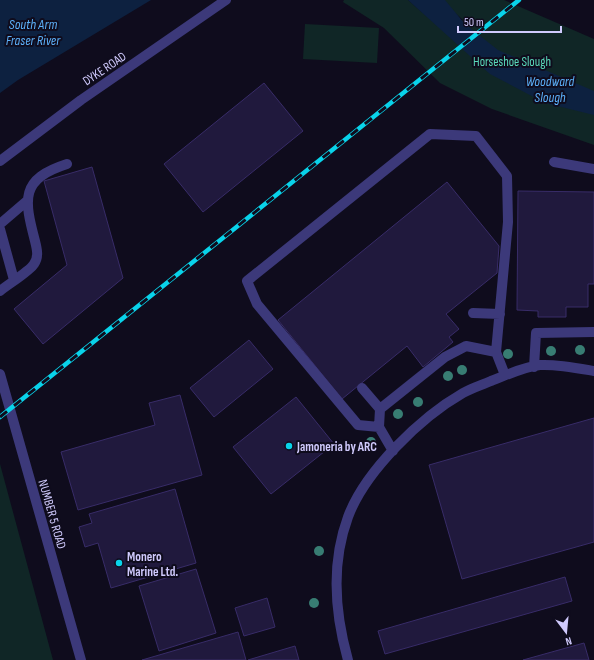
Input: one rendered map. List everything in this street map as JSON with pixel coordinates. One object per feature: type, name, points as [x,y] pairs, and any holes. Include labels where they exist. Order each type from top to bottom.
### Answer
[{"type":"street","name":"DYKE ROAD","points":[[0,161],[81,100],[226,0]]},
{"type":"street","points":[[379,426],[358,425],[258,304],[247,280],[430,134],[476,136],[507,176],[508,222],[496,352],[505,375]]},
{"type":"street","points":[[554,162],[594,169]]},
{"type":"street","points":[[0,291],[34,265],[38,253],[27,210],[33,182],[49,170],[67,164]]},
{"type":"street","points":[[0,224],[28,200]]},
{"type":"street","points":[[0,229],[14,280]]},
{"type":"street","points":[[473,313],[500,314]]},
{"type":"street","points":[[534,367],[536,333],[594,332]]},
{"type":"street","points":[[380,408],[445,357],[466,346],[496,352]]},
{"type":"street","points":[[348,660],[340,633],[336,598],[340,543],[348,517],[368,479],[423,422],[464,392],[505,375],[534,367],[565,366],[594,371]]},
{"type":"street","name":"NUMBER 5 ROAD","points":[[0,374],[81,660]]},
{"type":"street","points":[[362,388],[380,408],[379,426],[394,451]]},
{"type":"green space","name":"Horseshoe Slough","points":[[344,0],[408,0],[447,34],[463,20],[441,0],[504,0],[594,39],[594,145],[492,109],[440,83],[384,28],[343,2]]},
{"type":"green space","points":[[305,24],[379,28],[377,63],[303,59]]},
{"type":"green space","points":[[0,464],[53,660],[0,660]]},
{"type":"water","name":"South Arm Fraser River","points":[[0,0],[151,0],[18,80],[0,93]]},
{"type":"water","name":"Woodward Slough","points":[[408,0],[445,0],[465,24],[498,50],[594,91],[594,115],[545,103],[490,74]]},
{"type":"building","points":[[264,83],[303,131],[203,212],[164,164]]},
{"type":"building","points":[[92,167],[123,278],[43,344],[14,309],[67,265],[44,181]]},
{"type":"building","points":[[447,182],[499,246],[497,273],[446,314],[459,329],[449,337],[453,342],[423,367],[407,346],[342,399],[278,320]]},
{"type":"building","points":[[518,191],[594,192],[594,284],[588,284],[588,307],[566,307],[566,317],[538,317],[538,311],[517,310]]},
{"type":"building","points":[[249,340],[273,369],[214,417],[190,388]]},
{"type":"building","points":[[180,395],[202,475],[78,510],[61,452],[155,425],[149,403]]},
{"type":"building","points":[[296,397],[334,444],[271,494],[233,447]]},
{"type":"building","points":[[594,418],[594,542],[462,579],[429,465]]},
{"type":"building","points":[[175,489],[196,563],[111,588],[98,543],[85,547],[79,527],[92,523],[89,514]]},
{"type":"building","points":[[196,569],[216,633],[159,651],[139,586]]},
{"type":"building","points":[[565,577],[572,601],[385,654],[378,631]]},
{"type":"building","points":[[267,598],[275,627],[244,636],[235,608]]},
{"type":"building","points":[[238,632],[246,660],[142,660]]},
{"type":"building","points":[[584,643],[589,660],[523,660]]},
{"type":"building","points":[[295,646],[299,660],[248,660]]},
{"type":"railway","points":[[0,417],[519,0]]},
{"type":"place","name":"Jamoneria by ARC","points":[[289,446]]},
{"type":"place","name":"Monero Marine Ltd.","points":[[119,563]]}]
